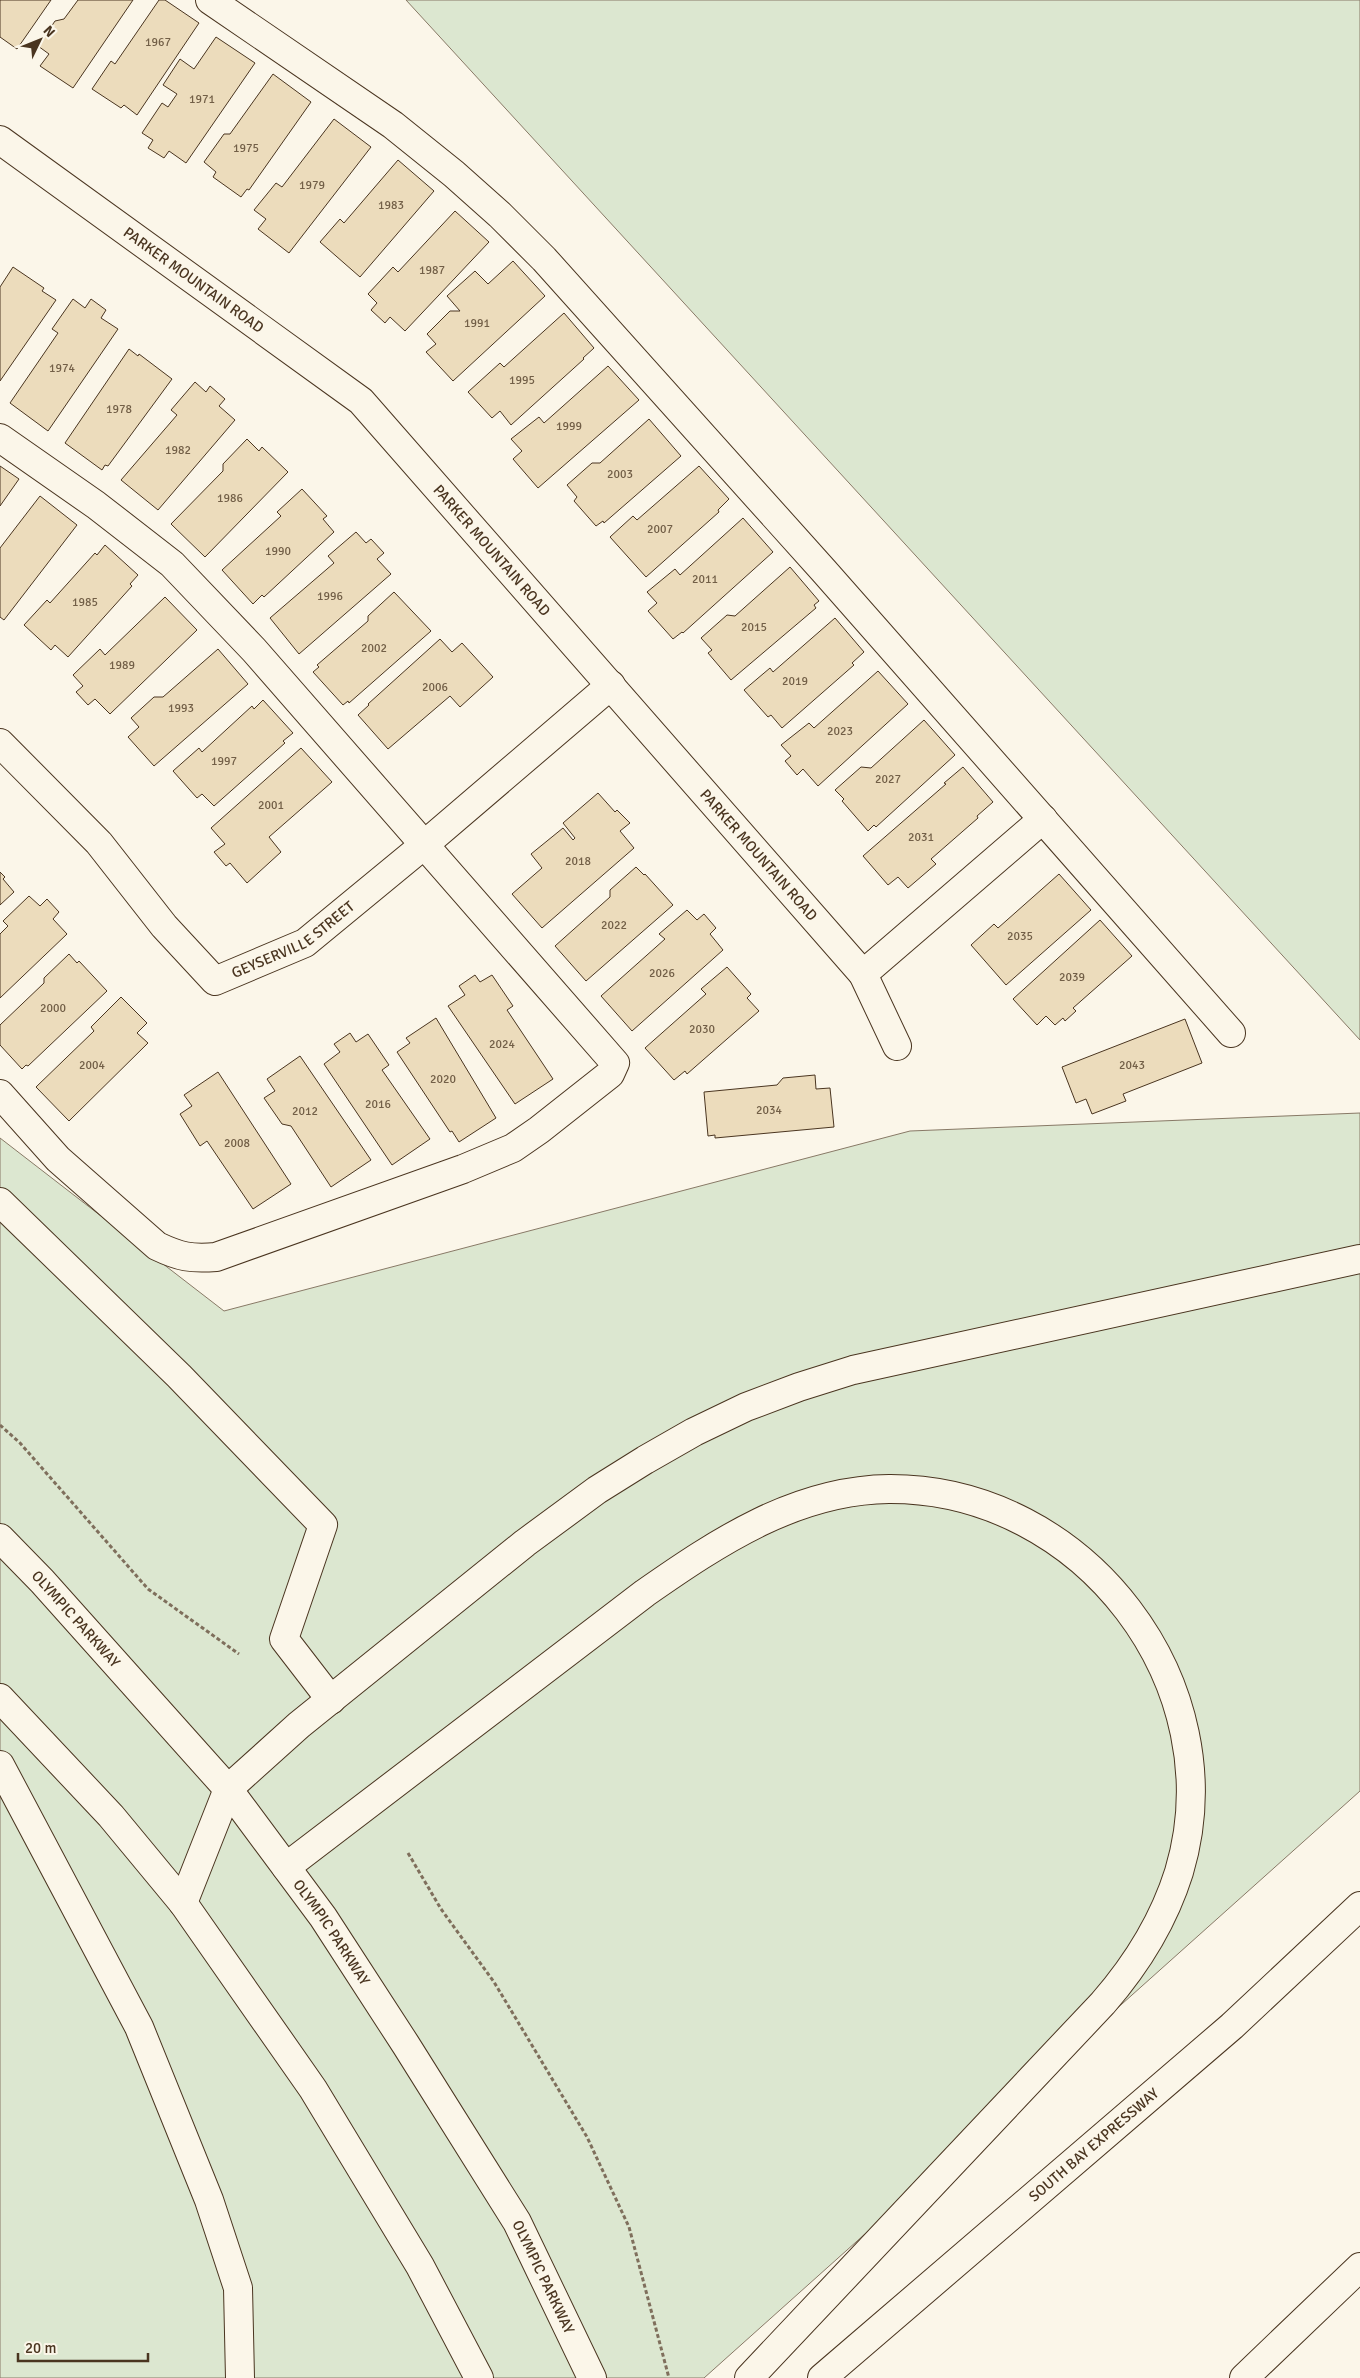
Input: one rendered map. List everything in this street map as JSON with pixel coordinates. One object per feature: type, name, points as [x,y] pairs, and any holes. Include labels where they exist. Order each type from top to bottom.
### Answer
[{"type":"main road","points":[[210,0],[392,125],[454,174],[500,214],[591,311],[1231,1033]]},
{"type":"main road","name":"PARKER MOUNTAIN ROAD","points":[[0,140],[361,400],[863,974],[898,1046]]},
{"type":"main road","points":[[0,438],[96,505],[172,564],[254,650],[615,1063],[610,1074],[540,1130],[513,1148],[463,1169],[216,1257],[192,1259],[175,1255],[157,1246],[58,1159],[0,1094]]},
{"type":"main road","name":"GEYSERVILLE STREET","points":[[0,743],[99,842],[164,926],[215,981],[304,943],[424,845],[611,685]]},
{"type":"main road","points":[[863,974],[1043,820]]},
{"type":"main road","points":[[0,1202],[179,1376],[323,1525],[284,1639],[331,1700]]},
{"type":"main road","points":[[183,1903],[228,1789],[331,1700],[525,1543],[598,1490],[653,1455],[694,1432],[746,1407],[799,1387],[853,1370],[1360,1259]]},
{"type":"main road","points":[[286,1867],[689,1562],[736,1534],[772,1516],[810,1502],[849,1493],[889,1490],[923,1492],[958,1498],[991,1508],[1023,1521],[1074,1554],[1106,1583],[1131,1613],[1152,1645],[1168,1680],[1180,1718],[1186,1746],[1189,1794],[1187,1832],[1179,1870],[1167,1907],[1150,1941],[1128,1974],[1103,2003],[753,2372]]},
{"type":"main road","name":"OLYMPIC PARKWAY","points":[[0,1538],[42,1581],[228,1789],[323,1917],[517,2222],[592,2378]]},
{"type":"main road","points":[[0,1698],[111,1816],[183,1903],[313,2089],[420,2266],[479,2378]]},
{"type":"main road","points":[[0,1765],[139,2027],[209,2200],[238,2288],[240,2378]]},
{"type":"main road","name":"SOUTH BAY EXPRESSWAY","points":[[822,2378],[1232,2026],[1360,1906]]},
{"type":"main road","points":[[1244,2378],[1360,2267]]},
{"type":"path","points":[[0,1425],[20,1443],[148,1589],[240,1654]]},
{"type":"path","points":[[408,1853],[441,1909],[494,1982],[587,2137],[629,2227],[669,2378]]},
{"type":"green space","points":[[406,0],[1360,0],[1360,1040]]},
{"type":"green space","points":[[1360,1113],[1360,1791],[704,2378],[0,2378],[0,1138],[224,1311],[910,1131]]},
{"type":"building","points":[[0,0],[51,0],[17,49],[0,37]]},
{"type":"building","points":[[78,0],[133,0],[73,88],[40,66],[49,54],[38,46],[55,21],[64,19]]},
{"type":"building","points":[[159,0],[165,0],[199,23],[137,115],[124,105],[121,108],[92,89],[111,61],[115,64]]},
{"type":"building","points":[[216,37],[255,63],[186,163],[169,151],[164,158],[148,148],[153,140],[142,133],[162,103],[168,107],[177,94],[163,85],[180,59],[194,69]]},
{"type":"building","points":[[273,74],[311,102],[249,190],[247,189],[241,197],[213,177],[216,172],[204,162],[224,134],[230,134]]},
{"type":"building","points":[[334,119],[371,147],[289,253],[258,229],[266,219],[254,210],[276,183],[282,187]]},
{"type":"building","points":[[398,160],[434,191],[360,277],[320,242],[340,219],[344,223]]},
{"type":"building","points":[[455,211],[489,242],[405,331],[390,317],[385,323],[371,310],[377,303],[368,294],[393,267],[398,272]]},
{"type":"building","points":[[513,261],[545,296],[453,381],[426,352],[436,344],[427,334],[450,311],[460,311],[447,296],[475,271],[488,284]]},
{"type":"building","points":[[13,267],[44,288],[42,291],[56,300],[0,381],[0,287]]},
{"type":"building","points":[[73,299],[85,308],[91,299],[106,310],[101,318],[118,329],[48,431],[10,403],[58,333],[52,329]]},
{"type":"building","points":[[564,313],[594,348],[511,425],[500,411],[492,418],[468,392],[500,363],[504,367]]},
{"type":"building","points":[[129,349],[138,356],[139,354],[172,379],[108,466],[105,465],[102,470],[65,443]]},
{"type":"building","points":[[608,366],[639,400],[538,488],[513,459],[522,451],[511,439],[539,417],[544,423]]},
{"type":"building","points":[[195,382],[206,392],[210,386],[225,399],[219,406],[235,420],[158,510],[121,480],[177,415],[171,410]]},
{"type":"building","points":[[649,419],[681,456],[604,523],[603,521],[596,526],[574,501],[577,497],[567,485],[592,463],[600,463]]},
{"type":"building","points":[[247,439],[259,451],[262,447],[288,472],[205,557],[171,524],[223,471],[223,464]]},
{"type":"building","points":[[0,466],[19,479],[0,506]]},
{"type":"building","points":[[699,466],[729,499],[718,510],[719,512],[646,577],[610,537],[633,516],[637,520]]},
{"type":"building","points":[[302,489],[327,516],[323,519],[334,532],[264,597],[262,595],[253,604],[222,570],[281,516],[277,512]]},
{"type":"building","points":[[40,496],[77,525],[4,620],[0,617],[0,548]]},
{"type":"building","points":[[743,518],[773,552],[683,633],[673,639],[648,611],[657,603],[647,592],[675,569],[680,575]]},
{"type":"building","points":[[356,532],[366,543],[371,539],[384,553],[377,559],[391,574],[299,654],[270,618],[334,563],[328,556]]},
{"type":"building","points":[[105,545],[138,575],[130,584],[132,586],[68,657],[55,645],[51,650],[24,625],[47,600],[50,603],[95,553],[97,555]]},
{"type":"building","points":[[790,567],[819,601],[814,605],[816,608],[731,680],[708,653],[712,650],[701,638],[727,615],[735,616]]},
{"type":"building","points":[[394,592],[431,631],[349,703],[348,701],[343,705],[313,672],[319,667],[317,665],[368,621],[368,616]]},
{"type":"building","points":[[165,597],[197,630],[110,714],[95,699],[88,705],[76,692],[83,686],[73,675],[100,649],[105,655]]},
{"type":"building","points":[[835,618],[864,652],[852,663],[854,665],[782,728],[771,715],[768,717],[744,690],[770,668],[773,672]]},
{"type":"building","points":[[440,639],[452,652],[462,643],[493,677],[460,707],[450,696],[388,749],[358,715]]},
{"type":"building","points":[[218,649],[248,684],[154,766],[128,737],[139,727],[131,718],[154,697],[163,697]]},
{"type":"building","points":[[878,671],[908,704],[818,786],[803,769],[797,775],[785,761],[791,756],[781,745],[809,723],[814,728]]},
{"type":"building","points":[[263,700],[293,733],[283,741],[285,743],[214,806],[202,794],[197,798],[173,771],[199,748],[202,752],[252,706],[254,709]]},
{"type":"building","points":[[924,720],[955,755],[876,827],[874,825],[868,831],[835,790],[861,767],[871,768]]},
{"type":"building","points":[[301,748],[332,782],[269,837],[281,852],[247,883],[230,863],[226,866],[214,852],[225,844],[211,828]]},
{"type":"building","points":[[963,767],[993,802],[977,816],[978,818],[931,859],[936,864],[908,888],[898,877],[888,885],[863,856]]},
{"type":"building","points":[[598,793],[615,812],[617,810],[630,823],[620,831],[634,848],[542,928],[512,894],[542,868],[531,854],[563,828],[573,840],[575,838],[563,823]]},
{"type":"building","points":[[636,867],[645,874],[673,905],[586,981],[555,946],[610,897],[610,890]]},
{"type":"building","points":[[0,872],[5,877],[3,879],[14,892],[0,905]]},
{"type":"building","points":[[1059,874],[1091,910],[1006,985],[971,945],[994,924],[998,928]]},
{"type":"building","points":[[29,896],[40,906],[47,899],[59,912],[53,919],[67,934],[0,998],[0,934],[8,926],[3,921]]},
{"type":"building","points":[[687,910],[697,920],[704,914],[716,928],[710,934],[723,950],[632,1031],[601,996],[665,939],[659,934]]},
{"type":"building","points":[[1100,920],[1132,956],[1073,1008],[1076,1011],[1065,1021],[1063,1018],[1055,1025],[1046,1016],[1037,1025],[1013,999]]},
{"type":"building","points":[[69,954],[77,963],[79,961],[107,991],[28,1066],[26,1065],[22,1069],[0,1045],[0,1025],[44,983],[44,978]]},
{"type":"building","points":[[727,967],[751,994],[747,998],[759,1011],[687,1074],[685,1071],[674,1080],[645,1048],[706,994],[701,989]]},
{"type":"building","points":[[475,975],[480,982],[492,975],[513,1006],[507,1010],[553,1079],[515,1104],[448,1006],[465,995],[459,986]]},
{"type":"building","points":[[121,997],[147,1023],[137,1033],[148,1043],[69,1121],[36,1087],[94,1031],[91,1027]]},
{"type":"building","points":[[436,1018],[496,1118],[459,1142],[452,1131],[450,1132],[397,1052],[410,1043],[406,1038]]},
{"type":"building","points":[[1185,1019],[1202,1063],[1123,1094],[1126,1101],[1092,1114],[1086,1099],[1076,1103],[1062,1067]]},
{"type":"building","points":[[350,1033],[356,1042],[368,1034],[389,1065],[382,1070],[430,1139],[392,1165],[324,1064],[340,1052],[334,1044]]},
{"type":"building","points":[[300,1056],[371,1160],[331,1187],[291,1126],[282,1124],[264,1098],[275,1091],[267,1079]]},
{"type":"building","points":[[218,1072],[291,1184],[253,1209],[207,1141],[200,1146],[180,1114],[192,1106],[184,1095]]},
{"type":"building","points":[[815,1075],[816,1089],[830,1088],[834,1127],[715,1138],[715,1135],[708,1136],[704,1092],[777,1085],[783,1078]]}]
